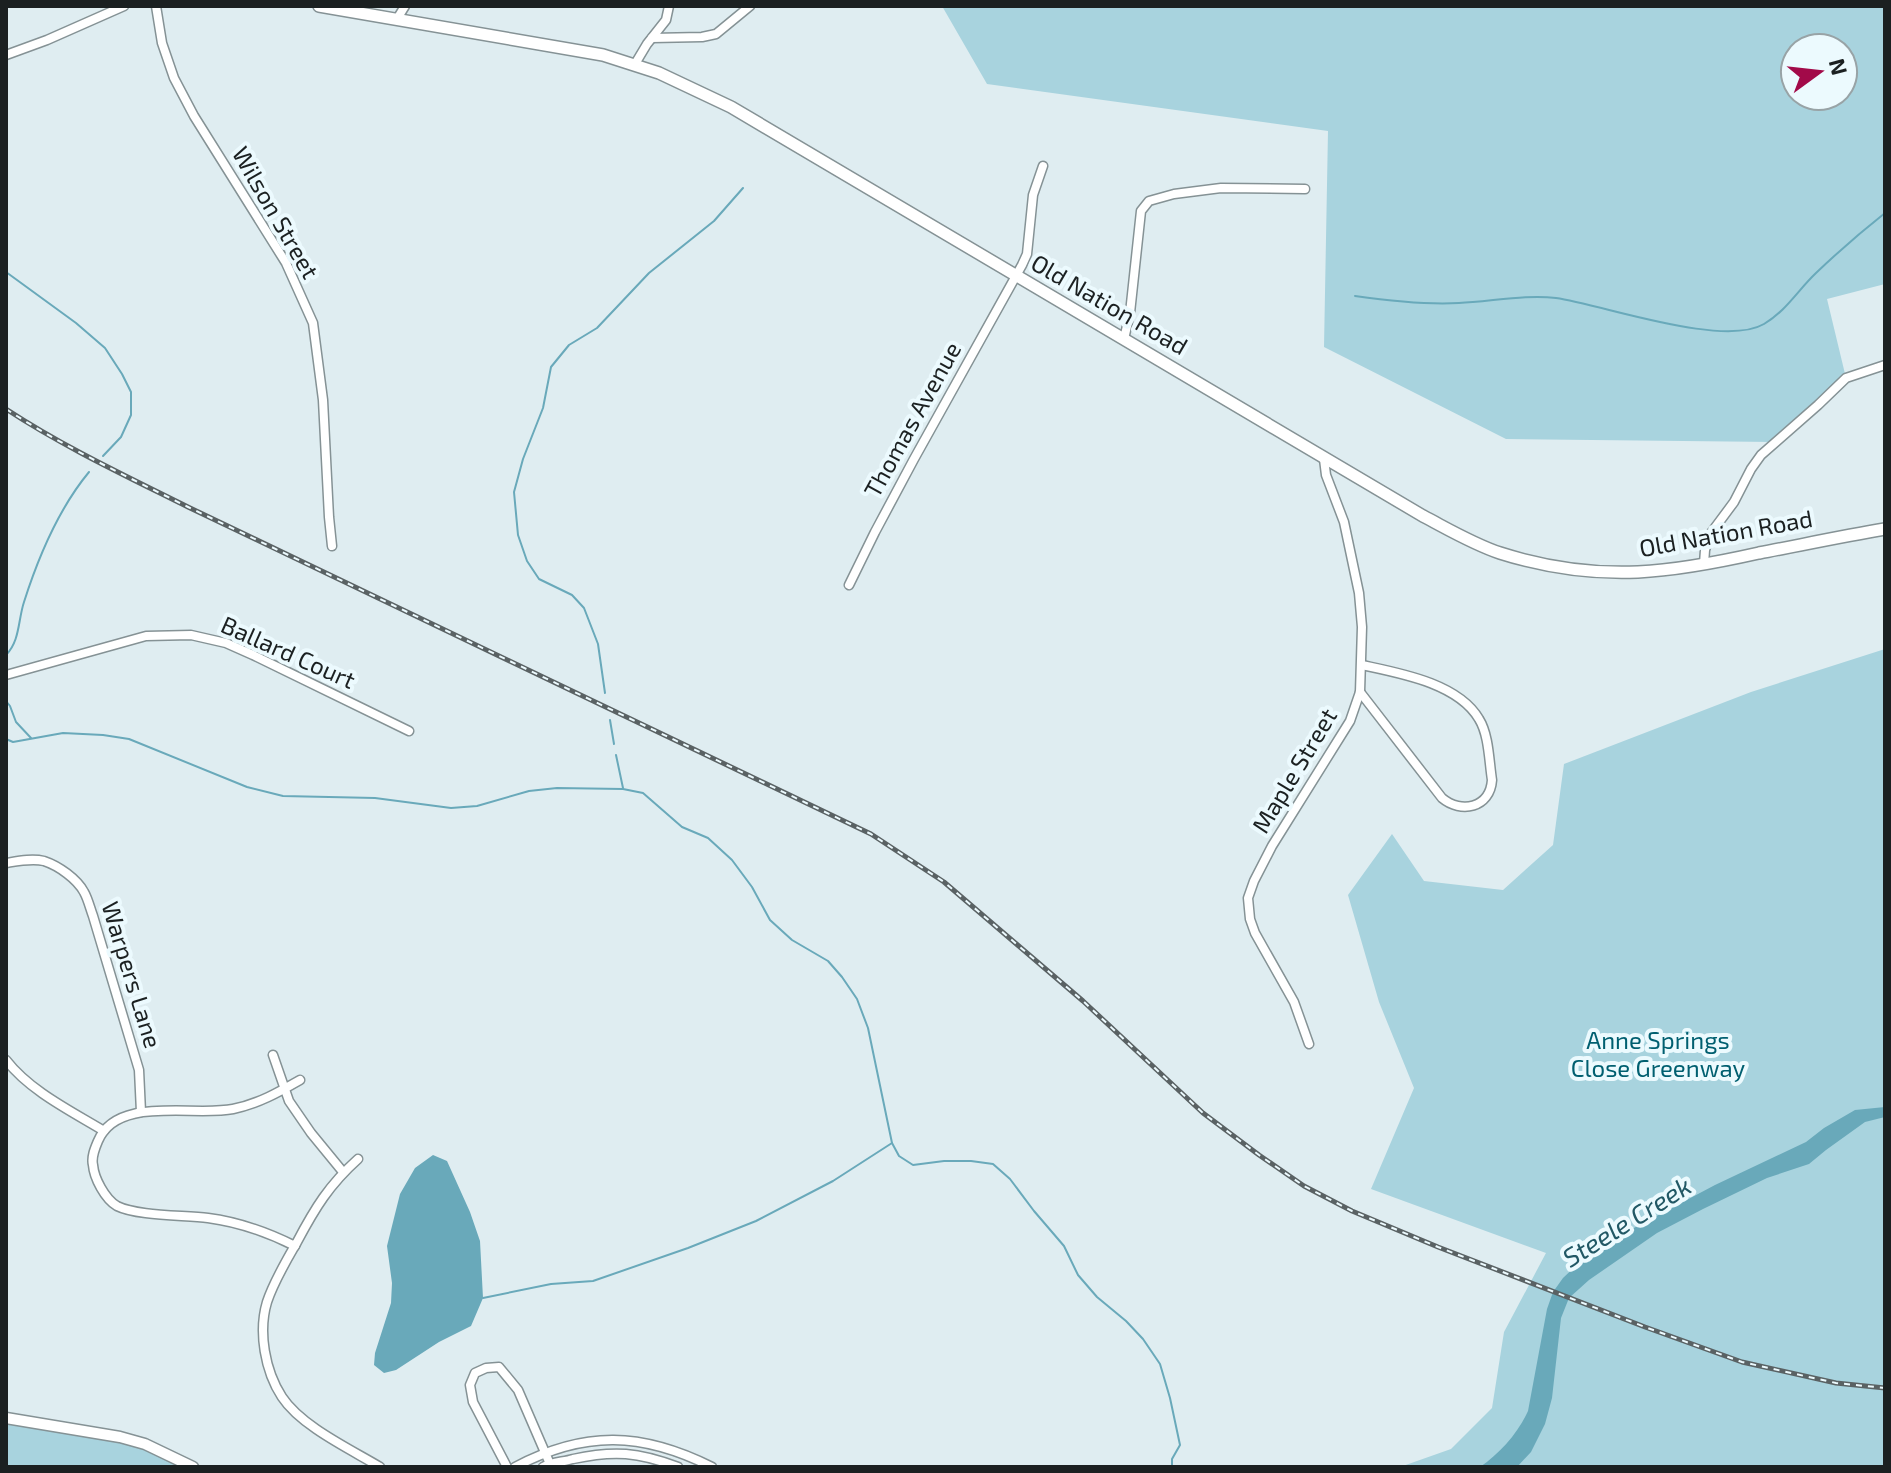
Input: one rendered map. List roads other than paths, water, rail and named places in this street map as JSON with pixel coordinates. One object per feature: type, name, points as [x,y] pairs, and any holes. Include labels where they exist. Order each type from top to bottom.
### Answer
[{"type":"main road","name":"Old Nation Road","points":[[319,6],[603,55],[676,80],[731,107],[1423,516],[1497,552],[1562,567],[1637,572],[1704,564],[1885,529]]},
{"type":"street","points":[[6,55],[124,6]]},
{"type":"street","name":"Wilson Street","points":[[156,6],[162,43],[174,78],[194,116],[286,263],[313,323],[323,400],[332,546]]},
{"type":"street","points":[[397,19],[405,6]]},
{"type":"street","points":[[635,64],[666,20],[669,6]]},
{"type":"street","points":[[652,38],[716,34],[750,6]]},
{"type":"street","name":"Thomas Avenue","points":[[849,585],[881,520],[1027,254],[1033,195],[1043,166]]},
{"type":"street","points":[[1124,339],[1130,313],[1141,211],[1149,201],[1174,194],[1221,188],[1305,189]]},
{"type":"street","points":[[1704,564],[1711,533],[1734,502],[1761,455],[1846,378],[1885,365]]},
{"type":"street","name":"Maple Street","points":[[1309,1044],[1294,1002],[1255,933],[1248,898],[1272,846],[1350,721],[1360,692],[1362,627],[1357,581],[1344,522],[1326,475],[1324,459]]},
{"type":"street","name":"Ballard Court","points":[[6,675],[146,636],[191,635],[226,643],[409,731]]},
{"type":"street","points":[[1360,692],[1442,798],[1456,807],[1481,802],[1491,788],[1492,780],[1481,724],[1469,705],[1434,685],[1362,665]]},
{"type":"street","name":"Warpers Lane","points":[[6,863],[43,861],[75,880],[83,891],[139,1070],[141,1112]]},
{"type":"street","points":[[273,1055],[289,1101],[343,1172]]},
{"type":"street","points":[[6,1060],[14,1071],[35,1087],[104,1131]]},
{"type":"street","points":[[295,1246],[237,1223],[133,1212],[114,1204],[98,1182],[92,1164],[101,1134],[132,1113],[232,1109],[254,1103],[300,1080]]},
{"type":"street","points":[[358,1159],[322,1198],[281,1271],[267,1304],[263,1327],[271,1375],[282,1397],[299,1417],[380,1467]]},
{"type":"street","points":[[507,1467],[473,1402],[470,1385],[475,1373],[486,1368],[499,1367],[518,1390],[545,1452],[546,1465],[613,1452],[651,1457],[678,1467]]},
{"type":"street","points":[[6,1418],[120,1437],[145,1444],[193,1467]]},
{"type":"street","points":[[515,1467],[545,1452],[613,1438],[654,1444],[712,1467]]},
{"type":"street","points":[[651,1457],[654,1444]]},
{"type":"waterway","points":[[605,693],[598,644],[584,608],[572,595],[539,579],[527,561],[518,535],[514,492],[523,459],[543,408],[551,367],[569,345],[597,328],[649,273],[714,221],[743,188]]},
{"type":"waterway","points":[[1355,296],[1433,303],[1556,298],[1663,323],[1721,331],[1745,330],[1764,324],[1779,313],[1824,265],[1885,213]]},
{"type":"waterway","points":[[6,272],[105,348],[122,374],[131,392],[131,415],[121,437],[103,456]]},
{"type":"waterway","points":[[6,655],[16,637],[24,602],[43,551],[59,517],[89,472]]},
{"type":"waterway","points":[[6,701],[16,722],[31,738]]},
{"type":"waterway","points":[[610,720],[614,744]]},
{"type":"waterway","points":[[6,739],[13,742],[63,733],[129,739],[247,787],[283,796],[375,798],[451,808],[477,806],[529,791],[557,788],[623,789],[643,793],[682,827],[708,838],[732,860],[752,887],[770,920],[792,940],[828,961],[842,977],[857,999],[868,1028],[892,1143],[899,1156],[913,1165],[944,1161],[993,1164],[1010,1179],[1064,1246],[1078,1275],[1143,1339],[1160,1364],[1170,1398],[1180,1445],[1172,1459],[1172,1467]]},
{"type":"waterway","points":[[616,755],[623,788]]},
{"type":"waterway","points":[[483,1298],[551,1284],[593,1281],[688,1248],[756,1221],[833,1181],[892,1143]]},
{"type":"railway","points":[[6,409],[73,449],[188,507],[871,834],[944,882],[1083,1001],[1203,1113],[1304,1186],[1352,1211],[1438,1247],[1742,1362],[1836,1383],[1885,1388]]},
{"type":"park label","name":"Anne Springs Close Greenway","points":[[1658,1055]]},
{"type":"water label","name":"Steele Creek","points":[[1627,1222]]}]
